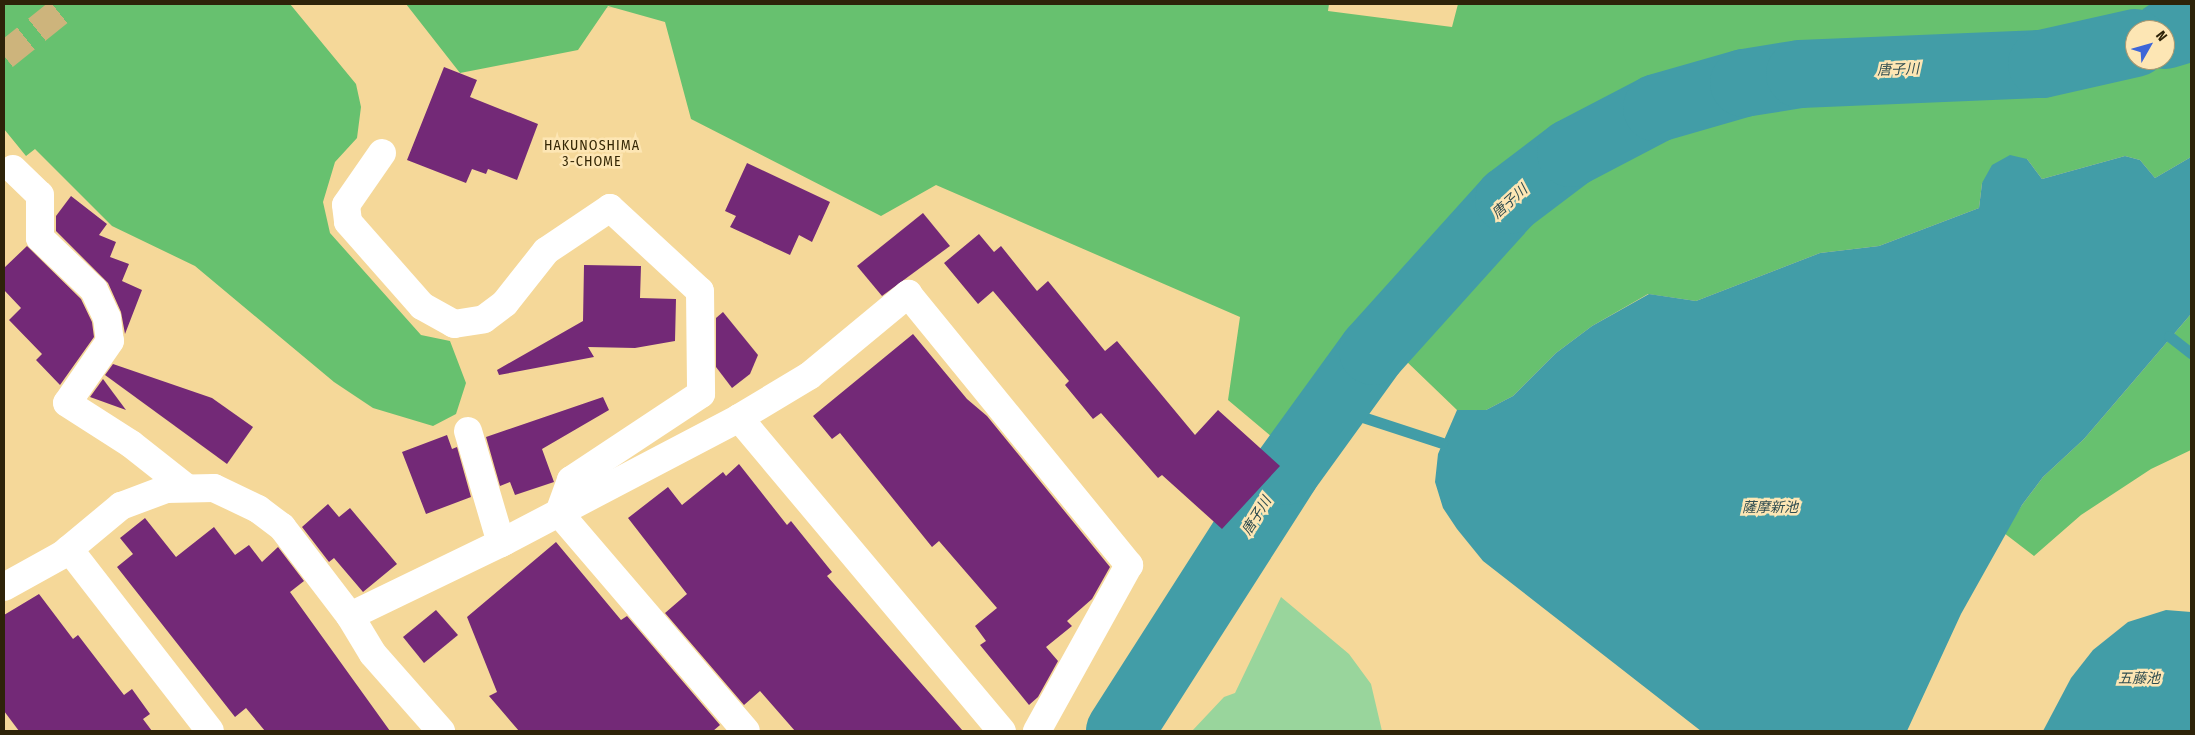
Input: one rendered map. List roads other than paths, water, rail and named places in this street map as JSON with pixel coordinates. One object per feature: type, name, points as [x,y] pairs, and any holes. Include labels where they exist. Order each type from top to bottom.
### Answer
[{"type":"street","points":[[382,153],[346,206],[348,222],[422,306],[454,324],[484,319],[505,302],[546,251],[610,208],[700,290],[701,394],[572,480],[559,513]]},
{"type":"street","points":[[13,169],[40,195],[40,238],[94,290],[107,318],[110,341],[67,403],[131,444],[187,488]]},
{"type":"street","points":[[350,616],[501,543],[739,418],[808,376],[908,294],[1129,565],[1037,731]]},
{"type":"street","points":[[739,418],[1002,731]]},
{"type":"street","points":[[468,431],[501,543]]},
{"type":"street","points":[[4,587],[69,549],[121,506],[166,489],[214,488],[258,509],[282,527],[350,616],[373,654],[441,731]]},
{"type":"street","points":[[559,513],[746,731]]},
{"type":"street","points":[[69,549],[210,731]]},
{"type":"water","name":"薩摩新池","points":[[2010,155],[2027,159],[2042,179],[2125,156],[2140,160],[2155,178],[2191,157],[2191,314],[2084,439],[2043,477],[2022,505],[1961,614],[1907,731],[1701,731],[1483,561],[1443,508],[1435,482],[1438,454],[1457,410],[1486,410],[1513,396],[1556,353],[1592,326],[1649,294],[1696,301],[1820,253],[1879,246],[1979,208],[1982,183],[1992,165]]},
{"type":"water","name":"五藤池","points":[[2166,610],[2191,612],[2191,731],[2043,731],[2071,678],[2093,650],[2128,622]]},
{"type":"waterway","name":"唐子川","points":[[2175,32],[2191,27]]},
{"type":"waterway","name":"唐子川","points":[[1120,731],[1286,471],[1373,351],[1509,200],[1571,153],[1657,108],[1744,83],[1800,74],[2042,64],[2125,45]]},
{"type":"waterway","points":[[2169,336],[2191,353]]},
{"type":"waterway","points":[[1332,407],[1442,443]]},
{"type":"tunnel","points":[[4,56],[69,4]]},
{"type":"district","name":"HAKUNOSHIMA 3-CHOME","points":[[592,154]]}]
